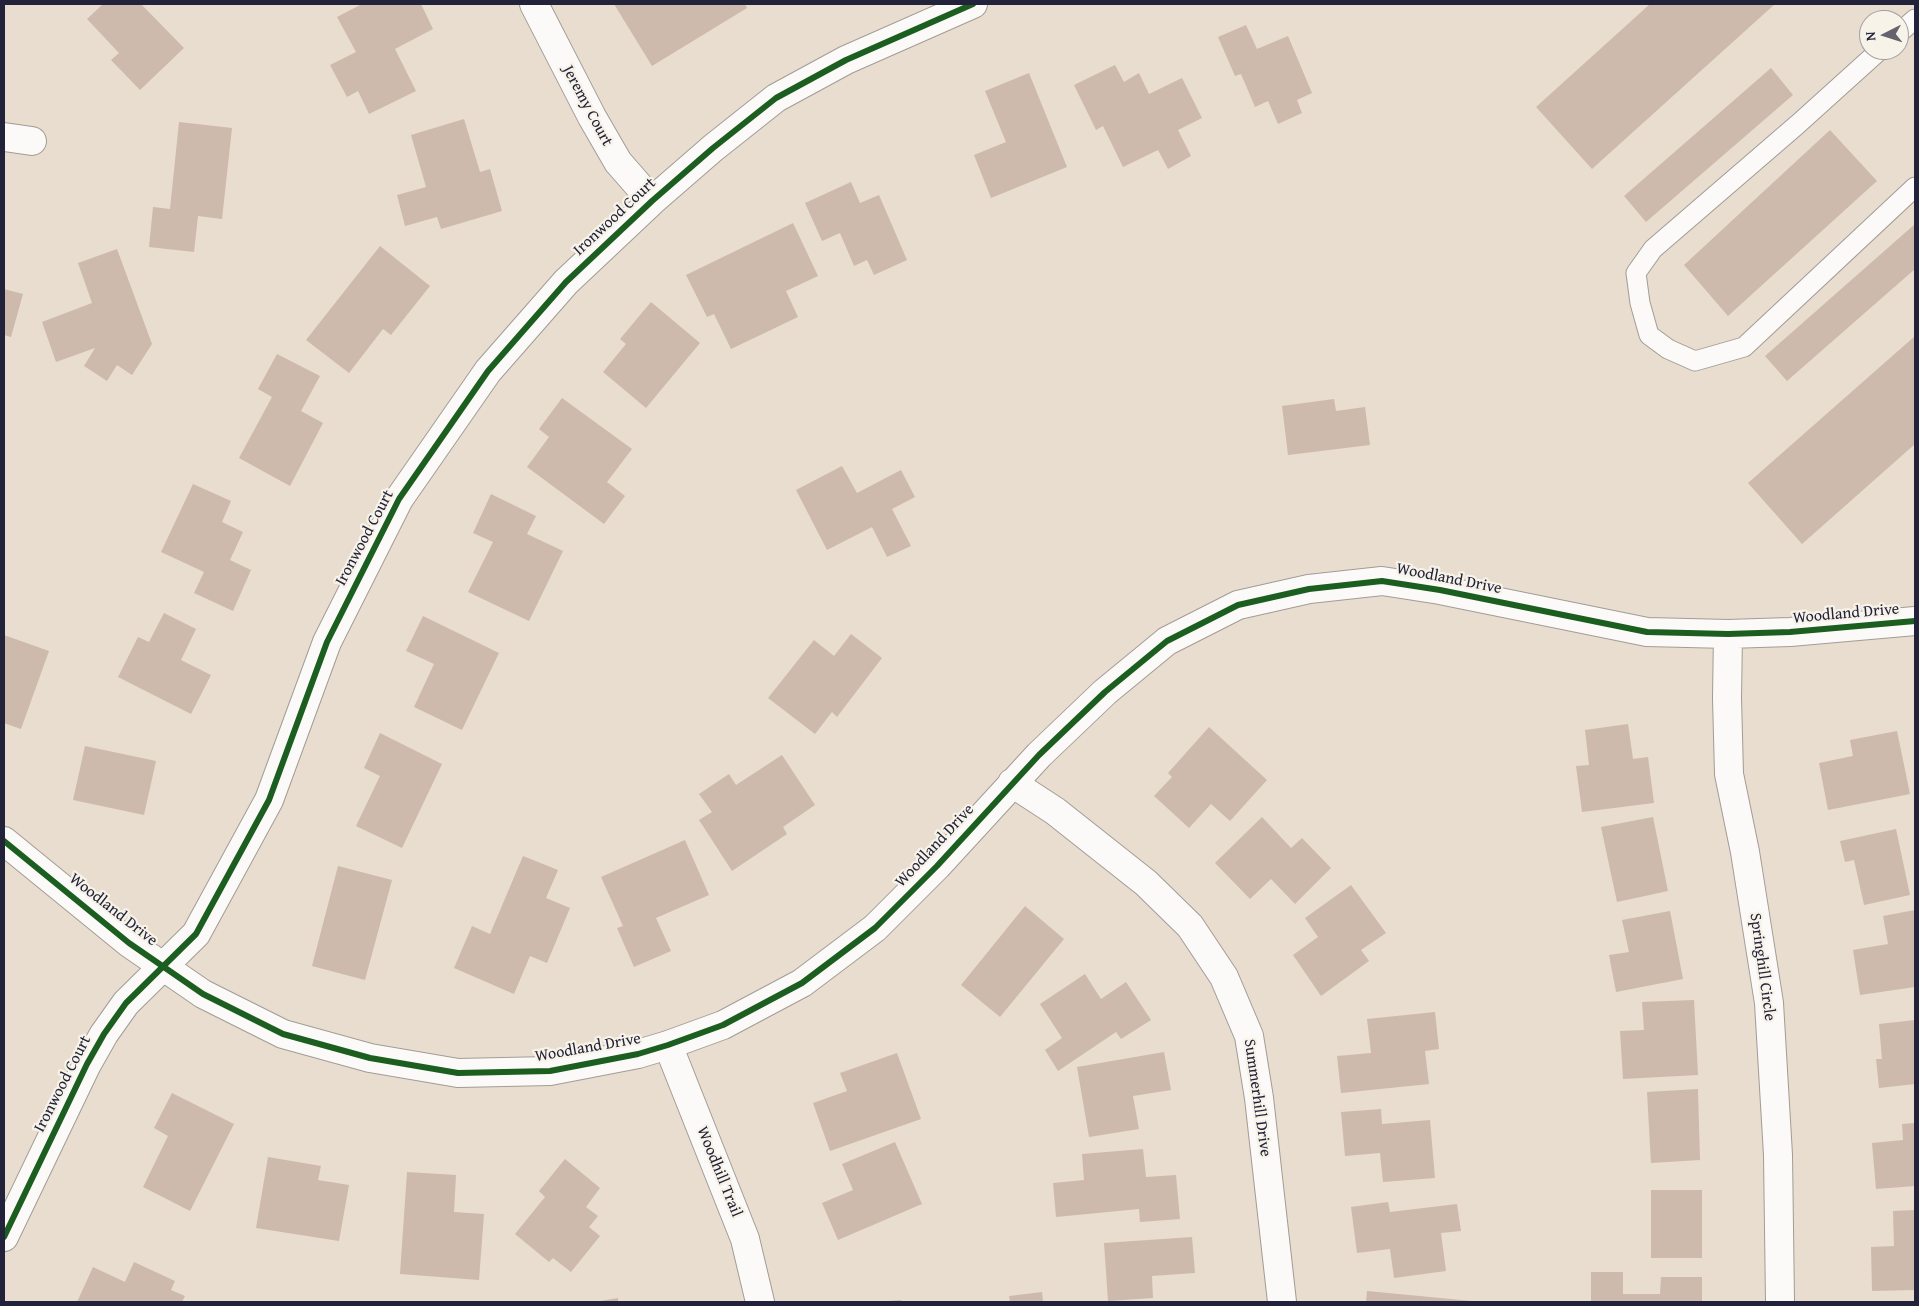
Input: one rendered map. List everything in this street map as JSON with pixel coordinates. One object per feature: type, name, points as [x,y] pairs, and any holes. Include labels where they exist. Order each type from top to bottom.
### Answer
[{"type":"street","name":"Jeremy Court","points":[[534,4],[592,117],[618,162],[652,201]]},
{"type":"street","name":"Ironwood Court","points":[[4,1237],[87,1064],[104,1034],[126,1003],[196,934],[269,800],[327,642],[399,500],[488,371],[566,282],[652,201],[713,148],[776,98],[846,60],[974,4]]},
{"type":"street","points":[[4,137],[32,141]]},
{"type":"street","name":"Woodland Drive","points":[[4,841],[129,943],[203,994],[283,1034],[370,1058],[458,1073],[550,1071],[638,1054],[668,1045],[723,1025],[802,983],[875,928],[937,866],[1012,783],[1105,692],[1167,641],[1238,605],[1309,589],[1382,581],[1440,590],[1647,632],[1728,634],[1790,632],[1915,622]]},
{"type":"street","name":"Springhill Circle","points":[[1728,634],[1729,774],[1745,852],[1769,1003],[1778,1155],[1780,1302]]},
{"type":"street","name":"Summerhill Drive","points":[[1012,783],[1055,811],[1146,882],[1190,926],[1224,977],[1249,1036],[1259,1098],[1282,1302]]},
{"type":"street","name":"Woodhill Trail","points":[[668,1045],[745,1239],[760,1302]]},
{"type":"lane","points":[[1869,60],[1653,249],[1636,272],[1640,303],[1649,335],[1668,349],[1695,362],[1744,347],[1915,187]]},
{"type":"building","points":[[103,4],[141,4],[184,48],[140,90],[111,60],[119,53],[87,19]]},
{"type":"building","points":[[362,4],[421,4],[433,29],[395,49],[416,91],[369,114],[358,91],[347,97],[330,65],[356,52],[337,17]]},
{"type":"building","points":[[614,4],[745,4],[747,8],[652,66]]},
{"type":"building","points":[[1650,4],[1775,4],[1592,169],[1536,107]]},
{"type":"building","points":[[1246,25],[1257,49],[1288,36],[1312,93],[1297,100],[1302,113],[1278,124],[1268,101],[1255,107],[1241,74],[1235,76],[1218,37]]},
{"type":"building","points":[[1115,65],[1124,82],[1139,73],[1149,94],[1182,78],[1202,118],[1178,130],[1191,156],[1168,169],[1158,150],[1123,167],[1103,126],[1096,130],[1074,85]]},
{"type":"building","points":[[1771,68],[1793,95],[1646,222],[1624,196]]},
{"type":"building","points":[[1029,73],[1067,167],[991,198],[974,155],[1006,142],[985,91]]},
{"type":"building","points":[[464,119],[480,172],[490,169],[502,211],[441,229],[437,217],[405,226],[397,195],[426,187],[411,135]]},
{"type":"building","points":[[179,122],[232,128],[222,219],[198,216],[194,252],[149,247],[153,207],[170,209]]},
{"type":"building","points":[[1830,130],[1877,181],[1728,316],[1684,265]]},
{"type":"building","points":[[851,182],[860,203],[879,195],[907,260],[874,275],[867,260],[854,266],[840,233],[822,241],[805,203]]},
{"type":"building","points":[[793,223],[818,276],[786,291],[798,317],[731,349],[714,314],[707,317],[686,275]]},
{"type":"building","points":[[1915,224],[1915,269],[1787,381],[1765,356]]},
{"type":"building","points":[[380,246],[430,286],[391,335],[383,329],[349,373],[306,340]]},
{"type":"building","points":[[117,249],[152,344],[132,375],[117,365],[107,381],[84,366],[95,348],[56,362],[42,322],[92,303],[78,263]]},
{"type":"building","points":[[4,289],[23,294],[11,337],[4,335]]},
{"type":"building","points":[[651,302],[700,343],[646,408],[603,372],[626,344],[620,339]]},
{"type":"building","points":[[1915,336],[1915,444],[1802,544],[1748,483]]},
{"type":"building","points":[[277,354],[320,376],[301,411],[323,423],[290,486],[239,458],[272,397],[258,389]]},
{"type":"building","points":[[562,398],[632,449],[607,482],[625,496],[604,524],[527,467],[549,437],[539,429]]},
{"type":"building","points":[[1334,399],[1336,411],[1365,407],[1370,445],[1288,455],[1282,406]]},
{"type":"building","points":[[842,466],[857,493],[901,470],[915,497],[892,509],[911,546],[887,557],[872,527],[827,550],[796,490]]},
{"type":"building","points":[[193,484],[231,501],[222,522],[243,532],[230,560],[251,570],[233,611],[194,593],[204,572],[161,552]]},
{"type":"building","points":[[491,494],[536,516],[527,534],[563,551],[529,621],[468,592],[493,542],[473,533]]},
{"type":"building","points":[[164,613],[196,629],[181,660],[211,675],[191,714],[118,677],[138,637],[149,642]]},
{"type":"building","points":[[423,616],[499,653],[462,730],[414,707],[434,664],[406,651]]},
{"type":"building","points":[[851,634],[882,658],[837,717],[832,712],[815,734],[768,698],[814,640],[834,656]]},
{"type":"building","points":[[4,635],[49,651],[21,729],[4,723]]},
{"type":"building","points":[[1628,724],[1633,759],[1648,757],[1654,803],[1582,812],[1576,766],[1589,765],[1585,730]]},
{"type":"building","points":[[1209,727],[1267,780],[1230,821],[1211,804],[1189,828],[1154,796],[1172,777],[1168,773]]},
{"type":"building","points":[[1897,731],[1910,794],[1828,810],[1819,763],[1853,756],[1850,740]]},
{"type":"building","points":[[380,733],[442,764],[402,848],[356,826],[380,776],[364,768]]},
{"type":"building","points":[[85,746],[156,761],[144,815],[73,800]]},
{"type":"building","points":[[782,755],[815,805],[783,827],[787,834],[732,871],[699,820],[712,812],[699,794],[729,774],[736,785]]},
{"type":"building","points":[[1262,817],[1291,848],[1302,838],[1331,868],[1295,904],[1271,879],[1250,899],[1215,863]]},
{"type":"building","points":[[1653,817],[1668,891],[1617,902],[1601,827]]},
{"type":"building","points":[[1896,829],[1910,895],[1864,905],[1854,860],[1845,862],[1840,841]]},
{"type":"building","points":[[685,840],[709,895],[656,918],[671,951],[634,967],[617,928],[623,926],[601,877]]},
{"type":"building","points":[[523,856],[558,870],[546,898],[570,908],[547,963],[530,956],[514,994],[454,968],[472,926],[490,934]]},
{"type":"building","points":[[338,866],[392,880],[365,980],[312,966]]},
{"type":"building","points":[[1351,885],[1386,933],[1361,950],[1369,961],[1321,996],[1293,955],[1318,937],[1305,918]]},
{"type":"building","points":[[1025,906],[1064,939],[1000,1017],[961,985]]},
{"type":"building","points":[[1915,910],[1915,987],[1860,995],[1853,950],[1888,944],[1883,916]]},
{"type":"building","points":[[1670,911],[1683,979],[1616,992],[1609,955],[1629,952],[1622,920]]},
{"type":"building","points":[[1085,974],[1101,999],[1126,982],[1151,1020],[1121,1039],[1116,1032],[1058,1071],[1045,1050],[1062,1038],[1040,1004]]},
{"type":"building","points":[[1694,1000],[1698,1075],[1623,1079],[1620,1031],[1644,1030],[1642,1002]]},
{"type":"building","points":[[1435,1012],[1439,1049],[1425,1051],[1429,1084],[1341,1093],[1337,1056],[1371,1053],[1367,1019]]},
{"type":"building","points":[[1915,1020],[1915,1084],[1879,1088],[1876,1059],[1882,1059],[1879,1024]]},
{"type":"building","points":[[1164,1052],[1171,1090],[1133,1096],[1139,1129],[1089,1137],[1077,1067]]},
{"type":"building","points":[[897,1053],[921,1119],[830,1151],[813,1103],[847,1091],[840,1073]]},
{"type":"building","points":[[1698,1089],[1700,1160],[1651,1163],[1647,1092]]},
{"type":"building","points":[[172,1093],[234,1124],[190,1211],[143,1187],[168,1136],[154,1128]]},
{"type":"building","points":[[1381,1109],[1382,1124],[1430,1120],[1435,1178],[1383,1182],[1380,1153],[1345,1156],[1341,1112]]},
{"type":"building","points":[[1915,1123],[1915,1186],[1876,1189],[1872,1143],[1903,1140],[1902,1124]]},
{"type":"building","points":[[895,1142],[922,1204],[838,1240],[822,1203],[853,1190],[842,1164]]},
{"type":"building","points":[[1143,1149],[1146,1177],[1176,1175],[1180,1219],[1140,1222],[1139,1209],[1056,1217],[1053,1183],[1084,1180],[1082,1154]]},
{"type":"building","points":[[268,1157],[321,1166],[318,1180],[349,1185],[339,1241],[256,1228]]},
{"type":"building","points":[[565,1159],[600,1188],[586,1207],[598,1216],[589,1227],[600,1236],[571,1272],[553,1258],[549,1262],[515,1234],[545,1197],[539,1191]]},
{"type":"building","points":[[407,1172],[456,1175],[454,1212],[484,1214],[479,1280],[400,1274]]},
{"type":"building","points":[[1651,1190],[1702,1190],[1702,1258],[1651,1258]]},
{"type":"building","points":[[1388,1202],[1390,1212],[1457,1204],[1461,1231],[1441,1233],[1446,1271],[1394,1278],[1390,1249],[1357,1253],[1351,1207]]},
{"type":"building","points":[[1915,1210],[1915,1290],[1872,1291],[1871,1247],[1894,1246],[1893,1211]]},
{"type":"building","points":[[1192,1237],[1195,1273],[1152,1276],[1153,1298],[1108,1301],[1104,1243]]},
{"type":"building","points":[[134,1262],[175,1281],[171,1290],[185,1296],[182,1302],[77,1302],[93,1267],[125,1282]]},
{"type":"building","points":[[1591,1272],[1623,1272],[1623,1294],[1660,1294],[1661,1277],[1702,1277],[1702,1302],[1591,1302]]},
{"type":"building","points":[[1367,1291],[1472,1301],[1472,1302],[1366,1302]]},
{"type":"building","points":[[1042,1292],[1043,1302],[1010,1302],[1009,1296]]},
{"type":"building","points":[[618,1298],[618,1302],[600,1302],[600,1301]]},
{"type":"building","points":[[901,1300],[902,1302],[888,1302],[888,1301]]},
{"type":"cycle path","points":[[4,1237],[87,1064],[104,1034],[126,1003],[196,934],[269,800],[327,642],[399,499],[488,371],[566,282],[652,201],[713,148],[776,98],[846,60],[973,4]]},
{"type":"cycle path","points":[[4,841],[129,943],[203,994],[283,1034],[370,1058],[458,1073],[550,1071],[638,1054],[668,1045],[723,1025],[802,983],[875,928],[937,866],[1039,755],[1105,692],[1167,641],[1238,605],[1309,589],[1382,581],[1440,590],[1647,632],[1728,634],[1790,632],[1915,621]]}]
